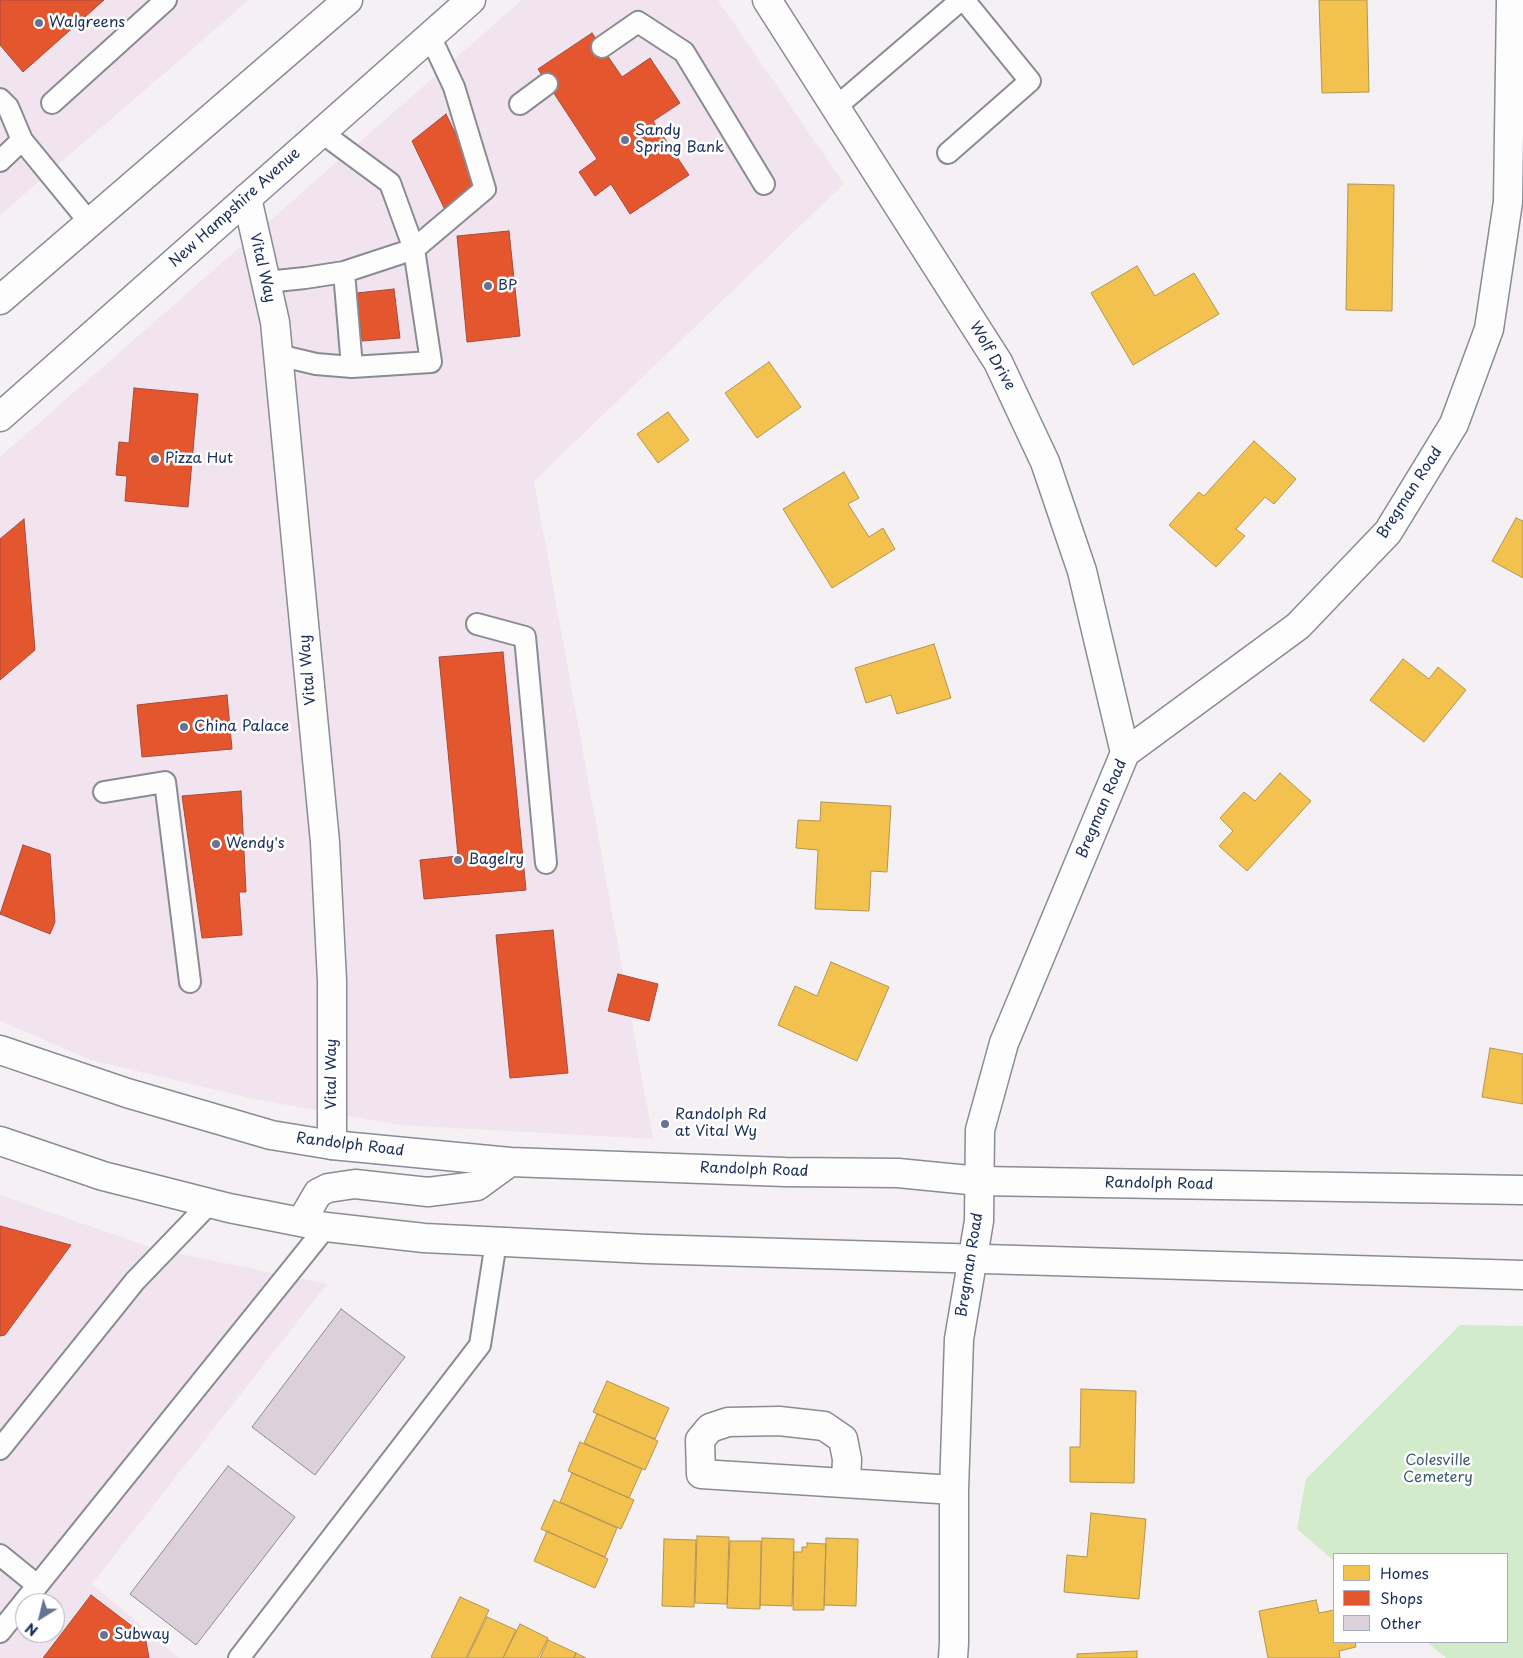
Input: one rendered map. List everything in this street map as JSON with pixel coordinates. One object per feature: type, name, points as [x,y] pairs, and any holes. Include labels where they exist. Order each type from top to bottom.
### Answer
[{"type":"main road","points":[[0,300],[90,223],[324,10],[348,0]]},
{"type":"main road","name":"New Hampshire Avenue","points":[[0,417],[471,0]]},
{"type":"main road","name":"Wolf Drive","points":[[767,0],[998,362],[1045,462],[1082,571],[1125,753]]},
{"type":"main road","name":"Bregman Road","points":[[953,1658],[954,1490],[959,1339],[979,1221],[980,1130],[1004,1043],[1125,753],[1298,626],[1388,532],[1454,424],[1489,329],[1508,202],[1511,0]]},
{"type":"main road","name":"Vital Way","points":[[246,198],[275,322],[324,842],[332,981],[332,1145]]},
{"type":"main road","name":"Randolph Road","points":[[0,1050],[128,1093],[262,1132],[332,1145],[510,1162],[785,1172],[898,1173],[980,1181],[1523,1190]]},
{"type":"main road","points":[[0,1141],[103,1176],[209,1204],[314,1225],[424,1238],[647,1249],[1523,1275]]},
{"type":"main road","points":[[314,1225],[318,1193],[328,1188],[355,1184],[428,1192],[477,1186],[510,1162]]},
{"type":"main road","points":[[846,1483],[847,1459],[843,1440],[824,1426],[779,1421],[728,1422],[710,1428],[700,1440],[702,1474],[954,1490]]},
{"type":"lane","points":[[52,103],[166,0]]},
{"type":"lane","points":[[836,107],[962,0],[1030,81],[948,153]]},
{"type":"lane","points":[[602,47],[638,22],[684,52],[764,184]]},
{"type":"lane","points":[[266,282],[344,272],[414,249],[485,189],[454,87],[430,36]]},
{"type":"lane","points":[[520,104],[547,84]]},
{"type":"lane","points":[[0,99],[8,107],[22,140],[90,223]]},
{"type":"lane","points":[[278,354],[316,364],[352,368],[431,362],[414,249],[390,183],[321,132]]},
{"type":"lane","points":[[0,161],[22,140]]},
{"type":"lane","points":[[344,272],[352,368]]},
{"type":"lane","points":[[477,624],[525,637],[546,863]]},
{"type":"lane","points":[[104,792],[165,782],[190,982]]},
{"type":"lane","points":[[0,1450],[135,1281],[209,1204]]},
{"type":"lane","points":[[0,1632],[314,1225]]},
{"type":"lane","points":[[239,1658],[480,1344],[496,1242]]},
{"type":"lane","points":[[0,1556],[37,1585]]},
{"type":"shaded area","points":[[0,0],[249,0],[0,215]]},
{"type":"shaded area","points":[[522,0],[718,0],[844,184],[534,481],[653,1139],[399,1125],[254,1099],[91,1060],[0,1021],[0,457]]},
{"type":"shaded area","points":[[0,1195],[156,1249],[327,1284],[92,1584],[179,1658],[0,1658]]},
{"type":"green space","name":"Colesville Cemetery","points":[[1460,1325],[1523,1326],[1523,1658],[1446,1658],[1428,1643],[1508,1643],[1508,1553],[1333,1553],[1333,1560],[1297,1529],[1306,1479]]},
{"type":"building: Homes","points":[[1319,0],[1367,0],[1369,92],[1322,93]]},
{"type":"building: Homes","points":[[1348,184],[1394,185],[1392,311],[1346,310]]},
{"type":"building: Homes","points":[[1137,266],[1155,296],[1194,273],[1219,314],[1133,365],[1091,293]]},
{"type":"building: Homes","points":[[769,362],[801,407],[757,438],[725,393]]},
{"type":"building: Homes","points":[[668,412],[689,440],[658,463],[637,434]]},
{"type":"building: Homes","points":[[1254,441],[1296,479],[1274,504],[1265,497],[1236,529],[1245,536],[1216,567],[1169,525],[1199,492],[1204,496]]},
{"type":"building: Homes","points":[[844,472],[859,498],[848,504],[869,537],[883,528],[895,549],[832,588],[783,509]]},
{"type":"building: Homes","points":[[1516,518],[1523,521],[1523,578],[1492,561]]},
{"type":"building: Homes","points":[[934,644],[951,698],[897,714],[891,695],[866,703],[855,668]]},
{"type":"building: Homes","points":[[1403,659],[1429,679],[1438,667],[1466,690],[1424,742],[1370,700]]},
{"type":"building: Homes","points":[[1280,773],[1311,801],[1247,871],[1219,846],[1233,831],[1220,818],[1244,792],[1255,801]]},
{"type":"building: Homes","points":[[821,802],[891,806],[887,872],[871,871],[869,911],[815,909],[818,850],[796,848],[798,820],[820,821]]},
{"type":"building: Homes","points":[[831,962],[889,987],[857,1061],[778,1025],[795,986],[817,996]]},
{"type":"building: Homes","points":[[1490,1048],[1523,1054],[1523,1104],[1482,1097]]},
{"type":"building: Homes","points":[[607,1381],[669,1408],[655,1439],[593,1412]]},
{"type":"building: Homes","points":[[1081,1389],[1136,1391],[1134,1483],[1070,1482],[1070,1447],[1080,1447]]},
{"type":"building: Homes","points":[[597,1414],[658,1441],[645,1470],[584,1443]]},
{"type":"building: Homes","points":[[580,1442],[642,1469],[629,1498],[568,1471]]},
{"type":"building: Homes","points":[[572,1473],[634,1500],[621,1529],[560,1502]]},
{"type":"building: Homes","points":[[554,1500],[617,1528],[605,1557],[541,1529]]},
{"type":"building: Homes","points":[[1091,1513],[1146,1519],[1139,1599],[1064,1592],[1067,1555],[1087,1557]]},
{"type":"building: Homes","points":[[547,1531],[608,1559],[595,1588],[534,1561]]},
{"type":"building: Homes","points":[[697,1536],[729,1537],[727,1604],[695,1603]]},
{"type":"building: Homes","points":[[762,1538],[794,1539],[792,1606],[760,1605]]},
{"type":"building: Homes","points":[[826,1538],[858,1539],[856,1606],[824,1605]]},
{"type":"building: Homes","points":[[664,1539],[696,1540],[694,1607],[662,1606]]},
{"type":"building: Homes","points":[[730,1541],[761,1541],[760,1609],[727,1608]]},
{"type":"building: Homes","points":[[807,1543],[826,1544],[824,1610],[793,1610],[794,1552],[802,1552],[802,1547],[807,1547]]},
{"type":"building: Homes","points":[[460,1597],[489,1610],[466,1658],[433,1658],[431,1657]]},
{"type":"building: Homes","points":[[1316,1600],[1319,1613],[1333,1610],[1333,1643],[1355,1643],[1356,1647],[1339,1651],[1340,1658],[1268,1658],[1259,1611]]},
{"type":"building: Homes","points":[[487,1617],[516,1630],[503,1658],[467,1658]]},
{"type":"building: Homes","points":[[520,1624],[548,1638],[538,1658],[503,1658]]},
{"type":"building: Homes","points":[[548,1640],[576,1653],[574,1658],[540,1658]]},
{"type":"building: Homes","points":[[1137,1651],[1137,1658],[1077,1658],[1077,1654]]},
{"type":"building: Homes","points":[[576,1653],[586,1658],[574,1658]]},
{"type":"building: Shops","name":"Walgreens","points":[[0,0],[104,0],[23,72],[0,45]]},
{"type":"building: Shops","name":"Sandy Spring Bank","points":[[592,33],[622,77],[650,58],[680,103],[653,121],[689,175],[630,214],[611,184],[595,196],[579,172],[597,159],[538,69]]},
{"type":"building: Shops","points":[[446,114],[480,185],[447,214],[412,141]]},
{"type":"building: Shops","name":"BP","points":[[509,231],[520,336],[467,342],[457,236]]},
{"type":"building: Shops","points":[[394,289],[400,338],[362,341],[357,293]]},
{"type":"building: Shops","name":"Pizza Hut","points":[[134,388],[198,394],[188,507],[125,501],[127,476],[116,475],[119,442],[129,443]]},
{"type":"building: Shops","points":[[24,519],[35,650],[0,680],[0,539]]},
{"type":"building: Shops","points":[[503,652],[526,890],[424,899],[420,860],[458,856],[439,657]]},
{"type":"building: Shops","name":"China Palace","points":[[227,695],[232,749],[142,757],[137,705]]},
{"type":"building: Shops","name":"Wendy's","points":[[241,791],[246,892],[239,892],[242,935],[202,938],[182,796]]},
{"type":"building: Shops","points":[[23,845],[50,854],[55,922],[50,934],[0,914]]},
{"type":"building: Shops","points":[[553,930],[568,1073],[510,1078],[496,935]]},
{"type":"building: Shops","points":[[618,974],[658,984],[649,1021],[608,1011]]},
{"type":"building: Shops","points":[[0,1226],[71,1245],[5,1335],[0,1336]]},
{"type":"building: Shops","points":[[91,1595],[145,1636],[149,1658],[43,1658],[54,1643],[65,1643],[65,1629]]},
{"type":"building: Other","points":[[341,1309],[405,1357],[315,1475],[252,1427]]},
{"type":"building: Other","points":[[228,1466],[295,1517],[196,1645],[130,1594]]},
{"type":"place","name":"Walgreens","points":[[39,23]]},
{"type":"place","name":"Sandy Spring Bank","points":[[625,140]]},
{"type":"place","name":"BP","points":[[488,286]]},
{"type":"place","name":"Pizza Hut","points":[[155,459]]},
{"type":"place","name":"China Palace","points":[[184,727]]},
{"type":"place","name":"Wendy's","points":[[216,844]]},
{"type":"place","name":"Bagelry","points":[[458,860]]},
{"type":"place","name":"Randolph Rd at Vital Wy","points":[[665,1124]]},
{"type":"place","name":"Subway","points":[[104,1635]]}]
